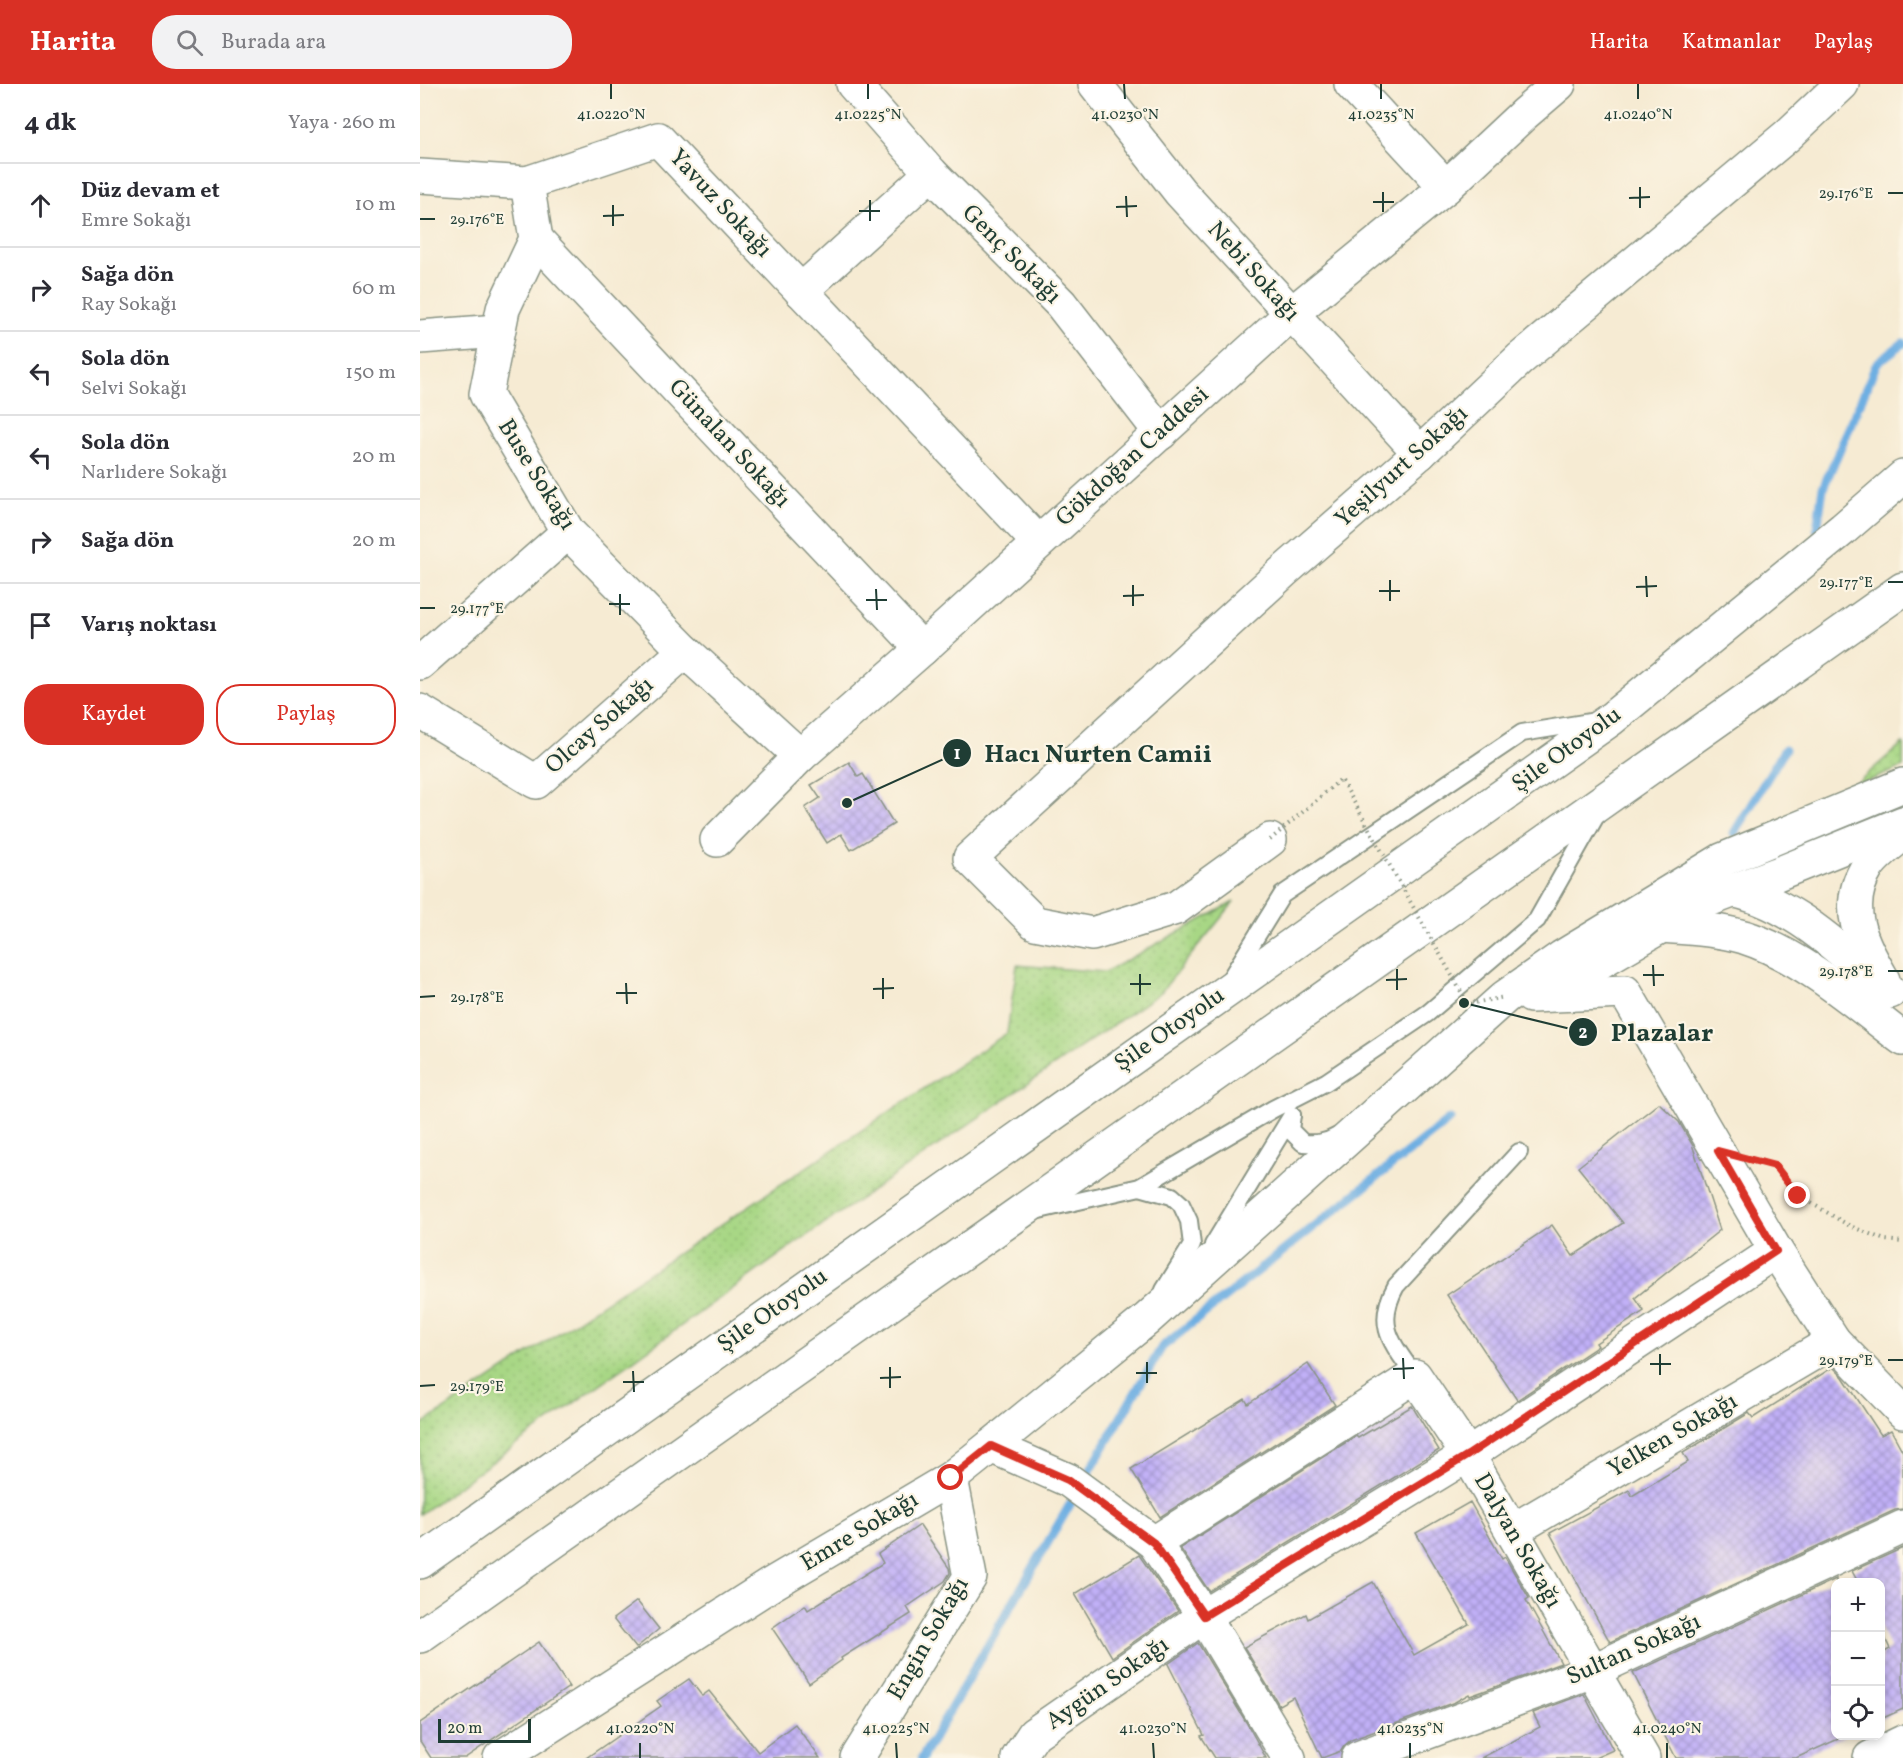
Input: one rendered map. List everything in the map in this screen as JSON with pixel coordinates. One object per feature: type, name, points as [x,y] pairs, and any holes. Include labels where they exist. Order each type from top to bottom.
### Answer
[{"type":"main road","name":"Genç Sokağı","points":[[853,84],[931,173],[1061,304],[1161,433]]},
{"type":"main road","name":"Nebi Sokağı","points":[[1095,84],[1180,192],[1420,453]]},
{"type":"main road","points":[[1351,84],[1446,187]]},
{"type":"main road","name":"Gökdoğan Caddesi","points":[[717,840],[800,756],[922,649],[1291,314],[1446,187],[1559,84]]},
{"type":"main road","name":"Yeşilyurt Sokağı","points":[[1270,840],[1176,908],[1092,934],[1035,923],[970,858],[1283,572],[1420,453],[1520,359],[1788,135],[1842,84]]},
{"type":"main road","name":"Yavuz Sokağı","points":[[420,176],[527,183],[658,139],[1038,542]]},
{"type":"main road","points":[[801,291],[931,173]]},
{"type":"main road","points":[[527,183],[536,239]]},
{"type":"main road","name":"Buse Sokağı","points":[[536,239],[503,309],[486,394],[568,532],[685,651],[800,756]]},
{"type":"main road","name":"Günalan Sokağı","points":[[536,239],[922,649]]},
{"type":"main road","points":[[420,337],[498,331]]},
{"type":"main road","name":"Şile Otoyolu","points":[[420,1562],[1611,719],[1834,537],[1903,477]]},
{"type":"main road","points":[[420,663],[568,532]]},
{"type":"main road","points":[[420,1636],[1903,589]]},
{"type":"main road","name":"Olcay Sokağı","points":[[420,711],[536,782],[685,651]]},
{"type":"main road","points":[[1783,955],[1776,889],[1784,857],[1795,844],[1876,810],[1898,787]]},
{"type":"main road","name":"Emre Sokağı","points":[[500,1758],[770,1585],[951,1478],[1146,1320],[1505,997],[1562,957],[1722,860],[1898,787]]},
{"type":"main road","points":[[1686,882],[1734,890],[1776,889],[1903,823]]},
{"type":"main road","points":[[1897,998],[1858,931],[1855,896],[1869,865],[1903,834]]},
{"type":"main road","points":[[1776,889],[1805,923],[1897,998]]},
{"type":"main road","points":[[1505,997],[1574,977],[1703,902],[1734,890]]},
{"type":"main road","points":[[1661,926],[1705,928],[1745,938],[1783,955],[1815,973],[1903,1039]]},
{"type":"main road","points":[[1505,997],[1625,992],[1776,1251],[1834,1341],[1903,1412]]},
{"type":"main road","name":"Aygün Sokağı","points":[[1018,1758],[1034,1734],[1204,1616],[1468,1455],[1776,1251]]},
{"type":"main road","name":"Yelken Sokağı","points":[[1512,1531],[1834,1341]]},
{"type":"main road","points":[[1154,1543],[1415,1376]]},
{"type":"main road","name":"Dalyan Sokağı","points":[[1415,1376],[1468,1455],[1643,1758]]},
{"type":"main road","points":[[991,1446],[1068,1480],[1154,1543],[1204,1616],[1289,1758]]},
{"type":"main road","name":"Engin Sokağı","points":[[858,1758],[970,1577],[951,1478]]},
{"type":"main road","name":"Sultan Sokağı","points":[[1358,1758],[1592,1671],[1903,1527]]},
{"type":"main road","points":[[1870,1758],[1903,1743]]},
{"type":"lane","points":[[1220,995],[1282,895],[1522,733],[1611,719]]},
{"type":"lane","points":[[1196,1274],[1297,1106],[1326,1082],[1428,1013],[1538,920],[1606,799]]},
{"type":"lane","points":[[1017,1214],[1140,1187],[1273,1109],[1326,1082]]},
{"type":"lane","points":[[1292,1115],[1290,1131],[1303,1143],[1316,1144],[1329,1141],[1376,1115]]},
{"type":"lane","points":[[1415,1376],[1390,1340],[1386,1324],[1390,1297],[1396,1286],[1519,1152]]},
{"type":"lane","points":[[1140,1187],[1172,1196],[1181,1204],[1189,1221],[1192,1245],[1146,1320]]},
{"type":"path","points":[[1270,840],[1341,779],[1467,1004],[1505,997]]},
{"type":"path","points":[[1718,1151],[1775,1166],[1798,1196],[1850,1226],[1885,1240],[1903,1242]]},
{"type":"green space","points":[[1903,743],[1903,767],[1851,788]]},
{"type":"green space","points":[[1234,902],[1161,992],[796,1243],[420,1514],[420,1426],[1007,1033],[1017,965],[1105,972]]},
{"type":"building","points":[[849,762],[858,777],[863,774],[894,824],[851,850],[841,834],[827,843],[805,808],[820,798],[811,785]]},
{"type":"building","points":[[1659,1103],[1679,1122],[1692,1144],[1720,1230],[1635,1298],[1644,1311],[1596,1343],[1598,1346],[1517,1400],[1447,1295],[1552,1225],[1573,1256],[1623,1223],[1578,1167]]},
{"type":"building","points":[[1308,1364],[1335,1405],[1160,1517],[1131,1469],[1245,1399],[1248,1404]]},
{"type":"building","points":[[1833,1367],[1843,1377],[1881,1435],[1891,1430],[1903,1452],[1903,1509],[1895,1510],[1610,1642],[1550,1533],[1629,1490],[1632,1496],[1688,1462],[1683,1453],[1749,1413],[1753,1418]]},
{"type":"building","points":[[1412,1406],[1439,1450],[1209,1591],[1180,1548],[1356,1436],[1358,1438]]},
{"type":"building","points":[[1470,1502],[1502,1559],[1505,1557],[1529,1598],[1526,1600],[1561,1663],[1470,1696],[1469,1694],[1455,1702],[1351,1740],[1341,1751],[1322,1758],[1293,1697],[1279,1705],[1244,1647],[1306,1614],[1308,1619],[1373,1582],[1414,1655],[1469,1624],[1416,1533]]},
{"type":"building","points":[[920,1525],[949,1568],[950,1573],[945,1581],[907,1607],[911,1614],[841,1658],[842,1660],[809,1683],[772,1628],[805,1605],[808,1610],[883,1563],[878,1554]]},
{"type":"building","points":[[1903,1548],[1903,1709],[1885,1717],[1885,1652],[1890,1649],[1885,1638],[1885,1578],[1856,1578],[1852,1571]]},
{"type":"building","points":[[1139,1555],[1178,1611],[1112,1657],[1075,1594]]},
{"type":"building","points":[[1831,1581],[1831,1740],[1836,1740],[1796,1758],[1676,1758],[1633,1673]]},
{"type":"building","points":[[637,1601],[659,1629],[636,1648],[613,1619]]},
{"type":"building","points":[[539,1642],[569,1687],[465,1758],[431,1758],[420,1741],[420,1723]]},
{"type":"building","points":[[1198,1643],[1266,1758],[1215,1758],[1201,1736],[1204,1735],[1168,1664]]},
{"type":"building","points":[[689,1679],[702,1696],[709,1691],[758,1752],[795,1724],[820,1758],[586,1758],[661,1706],[657,1701]]},
{"type":"building","points":[[1584,1694],[1613,1750],[1595,1758],[1481,1758],[1540,1727],[1533,1713]]},
{"type":"waterway","points":[[1817,529],[1823,488],[1877,363],[1903,343]]},
{"type":"waterway","points":[[1734,833],[1785,749]]},
{"type":"waterway","points":[[922,1758],[1162,1347],[1450,1119]]},
{"type":"place","name":"Hacı Nurten Camii","points":[[847,803]]},
{"type":"place","name":"Plazalar","points":[[1464,1003]]},
{"type":"route","points":[[951,1478],[991,1446],[1068,1480],[1154,1543],[1204,1616],[1468,1455],[1776,1251],[1718,1151],[1775,1166],[1798,1196]]}]
